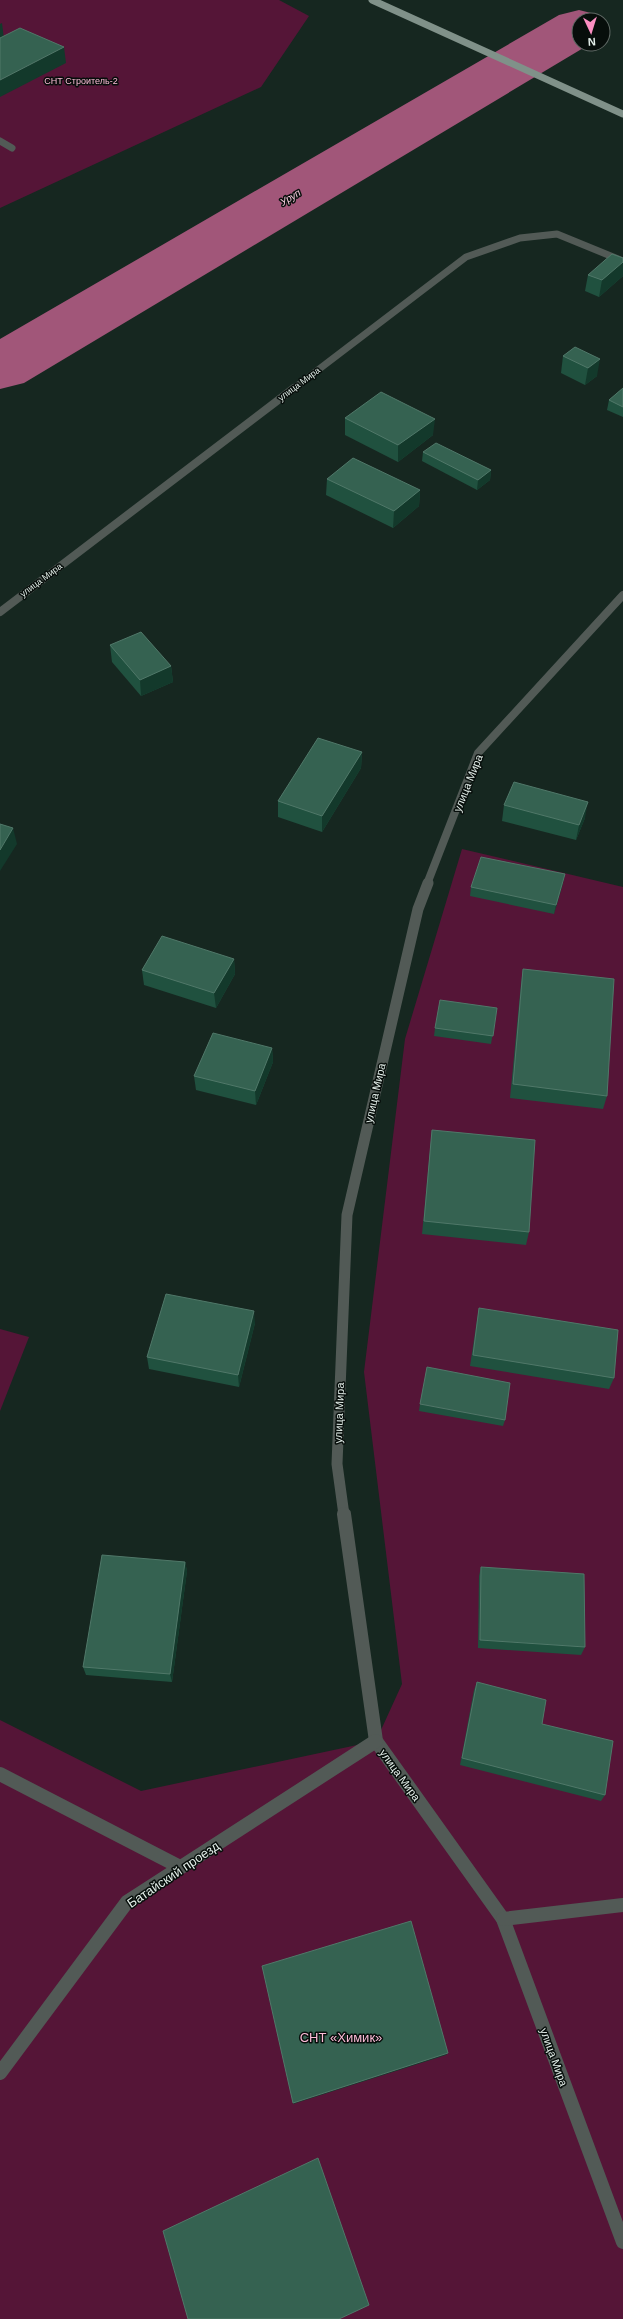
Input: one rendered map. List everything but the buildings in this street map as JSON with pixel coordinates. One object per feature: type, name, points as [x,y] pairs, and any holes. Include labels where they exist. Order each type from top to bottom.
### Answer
[{"type":"main road","points":[[372,0],[623,114]]},
{"type":"street","points":[[0,141],[12,148]]},
{"type":"street","name":"улица Мира","points":[[0,612],[466,257],[520,238],[557,234],[623,261]]},
{"type":"street","name":"улица Мира","points":[[623,595],[478,754],[418,909],[347,1214],[337,1464],[376,1741],[503,1919],[623,2242]]},
{"type":"street","name":"Батайский проезд","points":[[0,2073],[127,1902],[376,1741]]},
{"type":"street","points":[[0,1774],[180,1867]]},
{"type":"street","points":[[503,1919],[623,1905]]},
{"type":"green space","name":"СНТ Строитель-2","points":[[0,0],[279,0],[309,16],[261,87],[0,208]]},
{"type":"green space","name":"СНТ «Химик»","points":[[462,849],[623,887],[623,2319],[0,2319],[0,1720],[141,1791],[376,1741],[402,1684],[364,1372],[405,1039]]},
{"type":"green space","points":[[0,1329],[29,1337],[0,1411]]},
{"type":"waterway","name":"Уруп","points":[[0,368],[571,32]]}]
